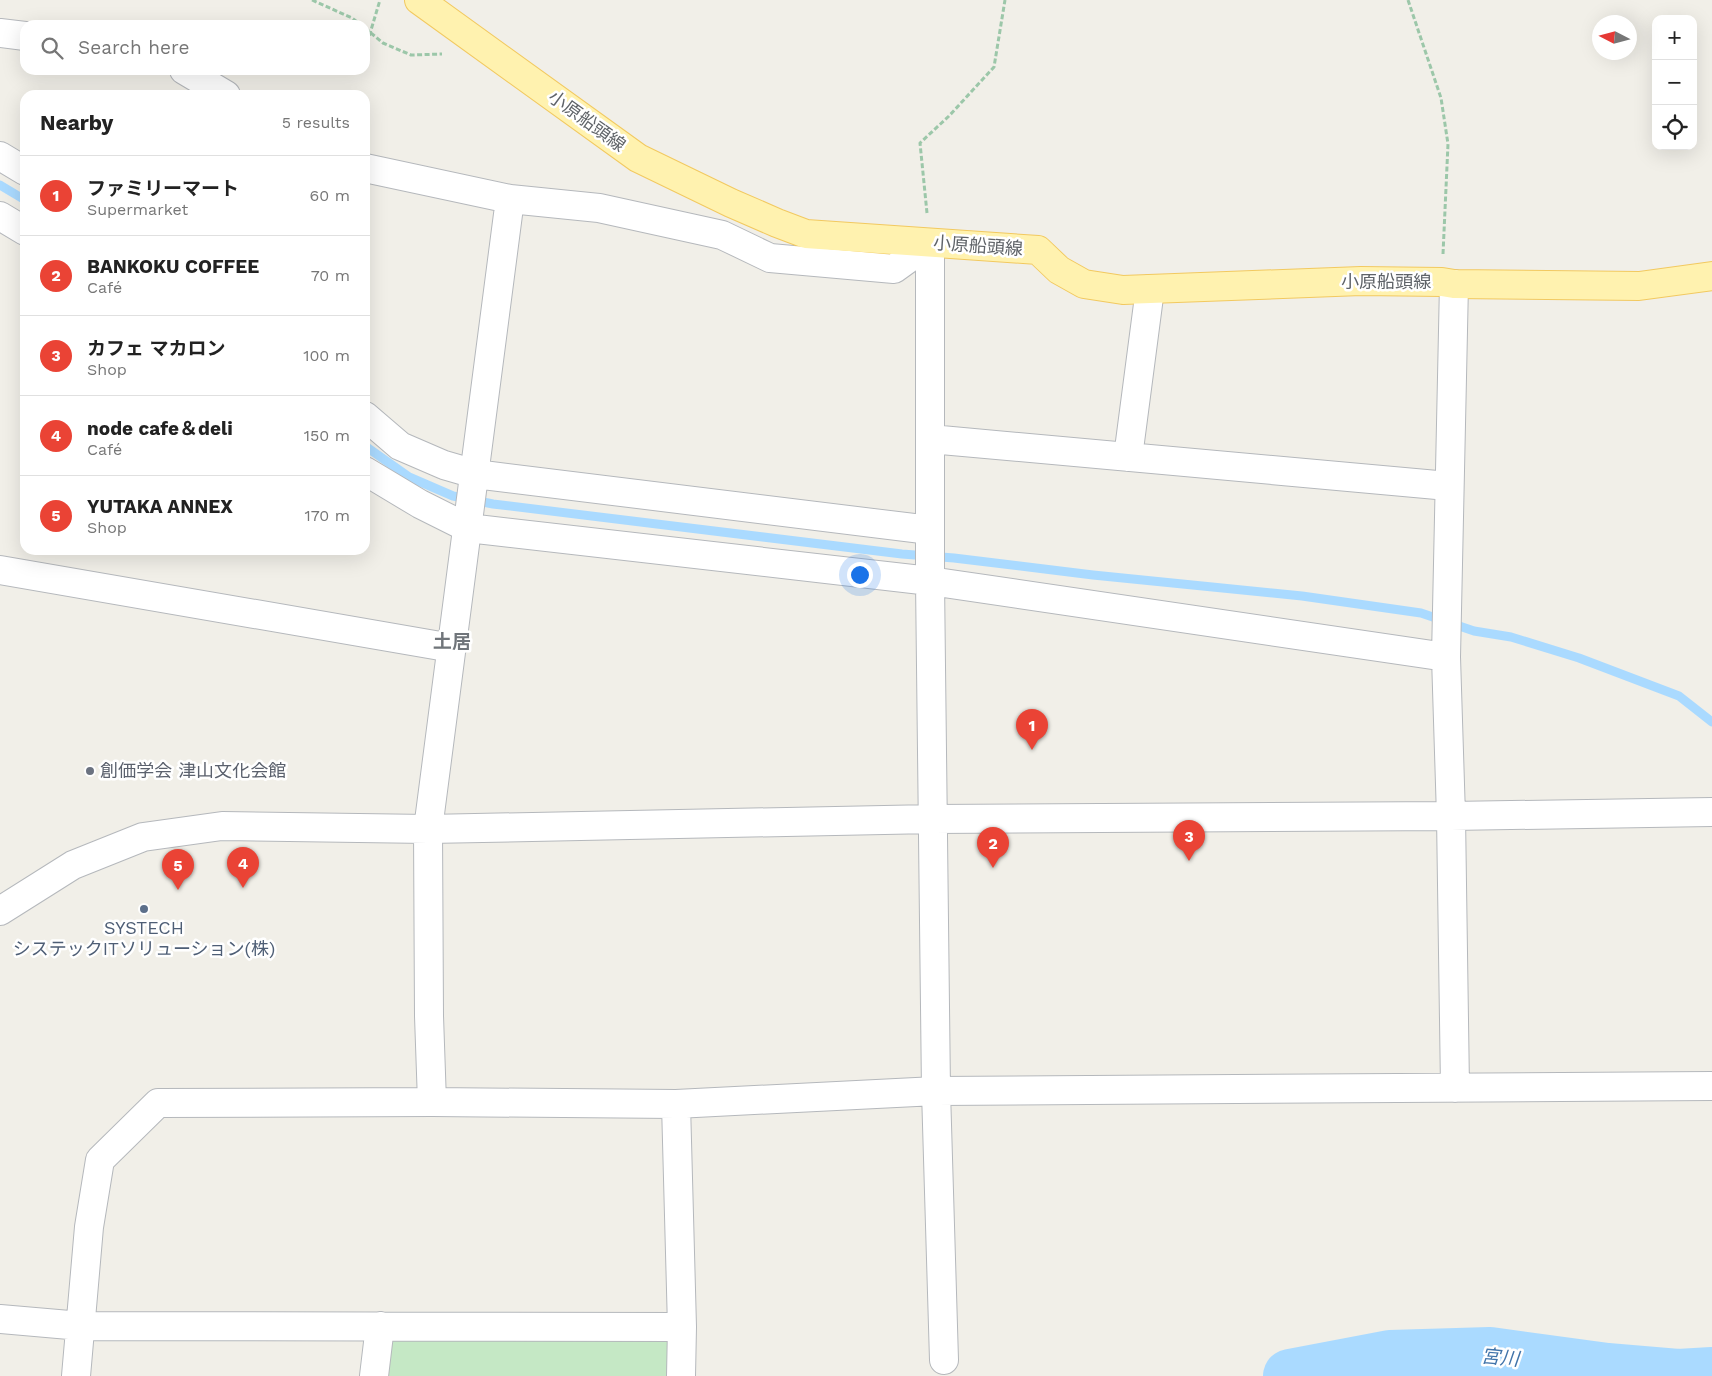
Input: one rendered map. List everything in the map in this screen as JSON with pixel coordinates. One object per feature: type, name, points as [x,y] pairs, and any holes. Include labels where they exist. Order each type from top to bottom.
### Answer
[{"type":"main road","name":"小原船頭線","points":[[419,0],[638,158],[730,203],[806,234],[1038,250],[1058,270],[1084,284],[1124,290],[1361,281],[1639,286],[1712,276]]},
{"type":"street","points":[[0,33],[20,35]]},
{"type":"street","points":[[192,75],[218,90]]},
{"type":"street","points":[[0,156],[20,168]]},
{"type":"street","points":[[370,169],[510,199],[599,208],[722,235],[770,258],[894,269],[930,243]]},
{"type":"street","points":[[432,1102],[429,1016],[428,829],[510,199]]},
{"type":"street","points":[[0,216],[20,228]]},
{"type":"street","points":[[930,243],[930,581],[936,1091],[944,1360]]},
{"type":"street","points":[[1448,283],[1446,658],[1451,816],[1455,1088]]},
{"type":"street","points":[[1128,457],[1150,289]]},
{"type":"street","points":[[370,420],[400,446],[444,466],[475,474],[930,530]]},
{"type":"street","points":[[930,439],[1448,486]]},
{"type":"street","points":[[370,474],[420,504],[468,528],[930,581],[1446,658]]},
{"type":"street","points":[[0,570],[452,648]]},
{"type":"street","points":[[3,903],[73,865],[143,837],[222,826],[428,829],[933,818],[1451,816],[1712,812]]},
{"type":"street","points":[[76,1376],[89,1227],[100,1160],[158,1102],[676,1104],[936,1091],[1712,1086]]},
{"type":"street","points":[[676,1104],[682,1327],[681,1376]]},
{"type":"street","points":[[0,1318],[81,1326],[682,1327]]},
{"type":"street","points":[[374,1376],[380,1326]]},
{"type":"path","points":[[312,0],[355,20]]},
{"type":"path","points":[[370,33],[380,0]]},
{"type":"path","points":[[930,243],[920,144],[949,116],[994,67],[1005,0]]},
{"type":"path","points":[[1408,0],[1441,98],[1448,144],[1448,283]]},
{"type":"path","points":[[370,32],[383,43],[411,55],[447,54],[474,40]]},
{"type":"green space","points":[[380,1326],[682,1327],[681,1376],[374,1376]]},
{"type":"waterway","points":[[0,185],[20,197]]},
{"type":"waterway","points":[[370,450],[409,477],[453,496],[493,504],[902,554],[1302,596],[1421,613],[1474,631],[1511,637],[1579,658],[1679,696],[1712,722]]},
{"type":"waterway","name":"宮川","points":[[1290,1376],[1390,1357],[1490,1354],[1607,1370],[1678,1376],[1712,1374]]},
{"type":"place","name":"ファミリーマート","points":[[1032,750]]},
{"type":"place","name":"創価学会 津山文化会館","points":[[90,771]]},
{"type":"place","name":"カフェ マカロン","points":[[1189,861]]},
{"type":"place","name":"BANKOKU COFFEE","points":[[993,868]]},
{"type":"place","name":"node cafe＆deli","points":[[243,888]]},
{"type":"place","name":"YUTAKA ANNEX","points":[[178,890]]},
{"type":"place","name":"SYSTECH システックITソリューション(株)","points":[[144,909]]},
{"type":"district","name":"土居","points":[[452,641]]}]
